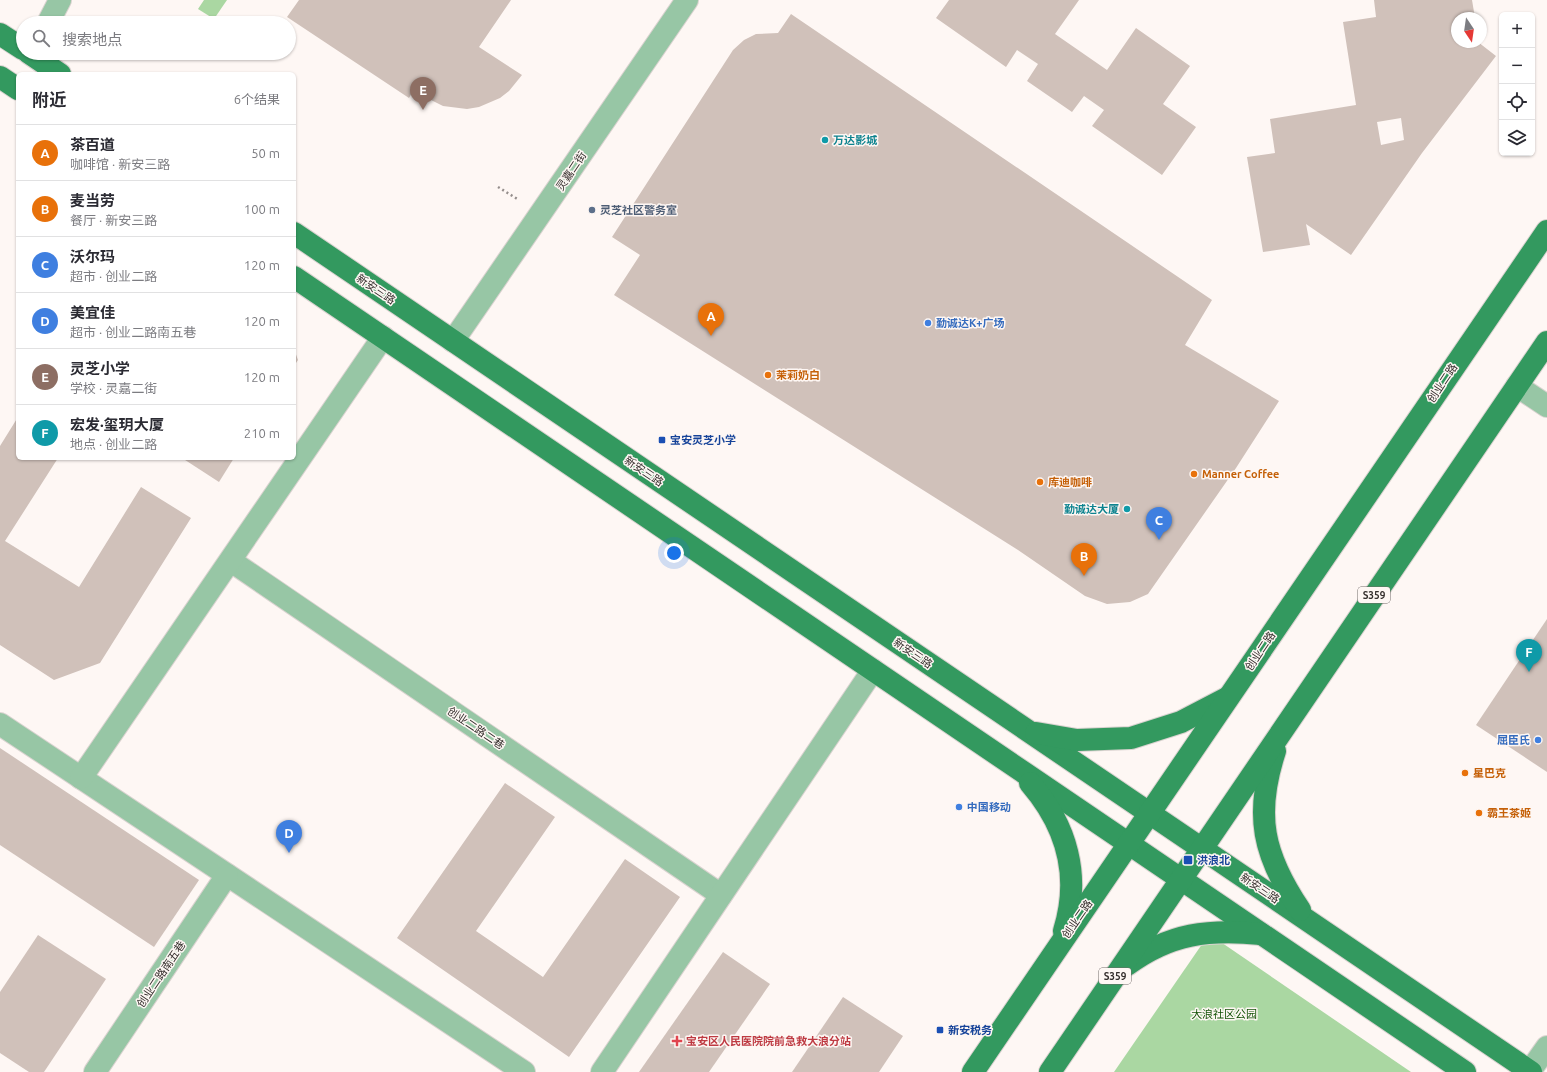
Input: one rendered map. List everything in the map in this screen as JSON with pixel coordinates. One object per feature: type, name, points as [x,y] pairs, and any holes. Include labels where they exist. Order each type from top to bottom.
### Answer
[{"type":"main road","points":[[0,34],[16,44]]},
{"type":"main road","points":[[39,60],[57,72]]},
{"type":"main road","points":[[0,77],[16,88]]},
{"type":"main road","name":"创业二路","points":[[973,1072],[1547,231]]},
{"type":"main road","name":"新安三路","points":[[296,234],[1531,1072]]},
{"type":"main road","points":[[296,278],[1465,1072]]},
{"type":"main road","name":"S359","points":[[1050,1072],[1547,342]]},
{"type":"main road","points":[[1029,732],[1077,740],[1131,738],[1181,722],[1229,697]]},
{"type":"main road","points":[[1282,730],[1263,796],[1264,829],[1282,883],[1306,920]]},
{"type":"main road","points":[[1015,767],[1044,799],[1057,824],[1068,852],[1072,884],[1070,914],[1060,944]]},
{"type":"main road","points":[[1118,972],[1144,952],[1173,939],[1203,932],[1263,934]]},
{"type":"street","points":[[52,16],[60,0]]},
{"type":"street","name":"灵嘉二街","points":[[453,341],[687,0]]},
{"type":"street","points":[[81,778],[383,337]]},
{"type":"street","points":[[1517,386],[1547,406]]},
{"type":"street","name":"创业二路二巷","points":[[231,561],[721,895]]},
{"type":"street","points":[[602,1072],[873,670]]},
{"type":"street","points":[[0,724],[227,875],[510,1068]]},
{"type":"street","name":"创业二路南五巷","points":[[95,1072],[227,875]]},
{"type":"street","points":[[1531,1072],[1547,1047]]},
{"type":"green space","points":[[204,0],[227,0],[216,16],[209,16],[198,9]]},
{"type":"green space","name":"大浪社区公园","points":[[1209,934],[1411,1072],[1114,1072]]},
{"type":"building","points":[[299,0],[511,0],[479,47],[522,75],[509,91],[500,98],[479,107],[467,109],[443,106],[413,91],[409,98],[296,23],[296,16],[288,16]]},
{"type":"building","points":[[949,0],[1079,0],[1055,34],[1107,70],[1136,28],[1190,66],[1163,104],[1196,127],[1162,175],[1092,126],[1104,110],[1084,96],[1072,112],[1027,81],[1038,64],[1017,50],[1006,67],[936,18]]},
{"type":"building","points":[[1374,0],[1472,0],[1474,12],[1451,12],[1451,48],[1486,48],[1496,56],[1422,153],[1351,255],[1306,224],[1310,245],[1263,252],[1247,157],[1275,153],[1270,119],[1356,105],[1343,22],[1376,17]],"holes":[[[1401,118],[1404,140],[1381,145],[1377,122]]]},
{"type":"building","name":"勤诚达K+广场","points":[[791,14],[1212,300],[1185,345],[1279,401],[1236,468],[1148,594],[1130,602],[1107,604],[1085,596],[1018,550],[614,295],[640,255],[612,237],[733,50],[744,40],[756,34],[778,33]]},
{"type":"building","points":[[16,420],[16,460],[57,460],[5,541],[79,587],[141,487],[191,518],[100,663],[54,680],[0,645],[0,446]]},
{"type":"building","points":[[185,460],[233,460],[219,482]]},
{"type":"building","points":[[1547,619],[1547,772],[1476,725]]},
{"type":"building","points":[[0,748],[199,880],[154,947],[0,845]]},
{"type":"building","points":[[505,783],[555,817],[476,931],[543,977],[625,859],[680,897],[569,1057],[397,938]]},
{"type":"building","points":[[38,935],[106,979],[44,1072],[29,1072],[0,1053],[0,992]]},
{"type":"building","points":[[723,952],[770,984],[709,1072],[639,1072]]},
{"type":"building","points":[[843,997],[903,1036],[879,1072],[792,1072]]},
{"type":"place","name":"灵芝小学","points":[[423,110]]},
{"type":"place","name":"万达影城","points":[[825,140]]},
{"type":"place","name":"灵芝社区警务室","points":[[592,210]]},
{"type":"place","name":"勤诚达K+广场","points":[[928,323]]},
{"type":"place","name":"茶百道","points":[[711,336]]},
{"type":"place","name":"茉莉奶白","points":[[768,375]]},
{"type":"place","name":"宝安灵芝小学","points":[[662,440]]},
{"type":"place","name":"Manner Coffee","points":[[1194,474]]},
{"type":"place","name":"库迪咖啡","points":[[1040,482]]},
{"type":"place","name":"勤诚达大厦","points":[[1127,509]]},
{"type":"place","name":"沃尔玛","points":[[1159,540]]},
{"type":"place","name":"麦当劳","points":[[1084,576]]},
{"type":"place","name":"宏发·玺玥大厦","points":[[1529,672]]},
{"type":"place","name":"屈臣氏","points":[[1538,740]]},
{"type":"place","name":"星巴克","points":[[1465,773]]},
{"type":"place","name":"中国移动","points":[[959,807]]},
{"type":"place","name":"霸王茶姬","points":[[1479,813]]},
{"type":"place","name":"美宜佳","points":[[289,853]]},
{"type":"place","name":"洪浪北","points":[[1188,860]]},
{"type":"place","name":"新安税务","points":[[940,1030]]},
{"type":"place","name":"宝安区人民医院院前急救大浪分站","points":[[677,1041]]}]
